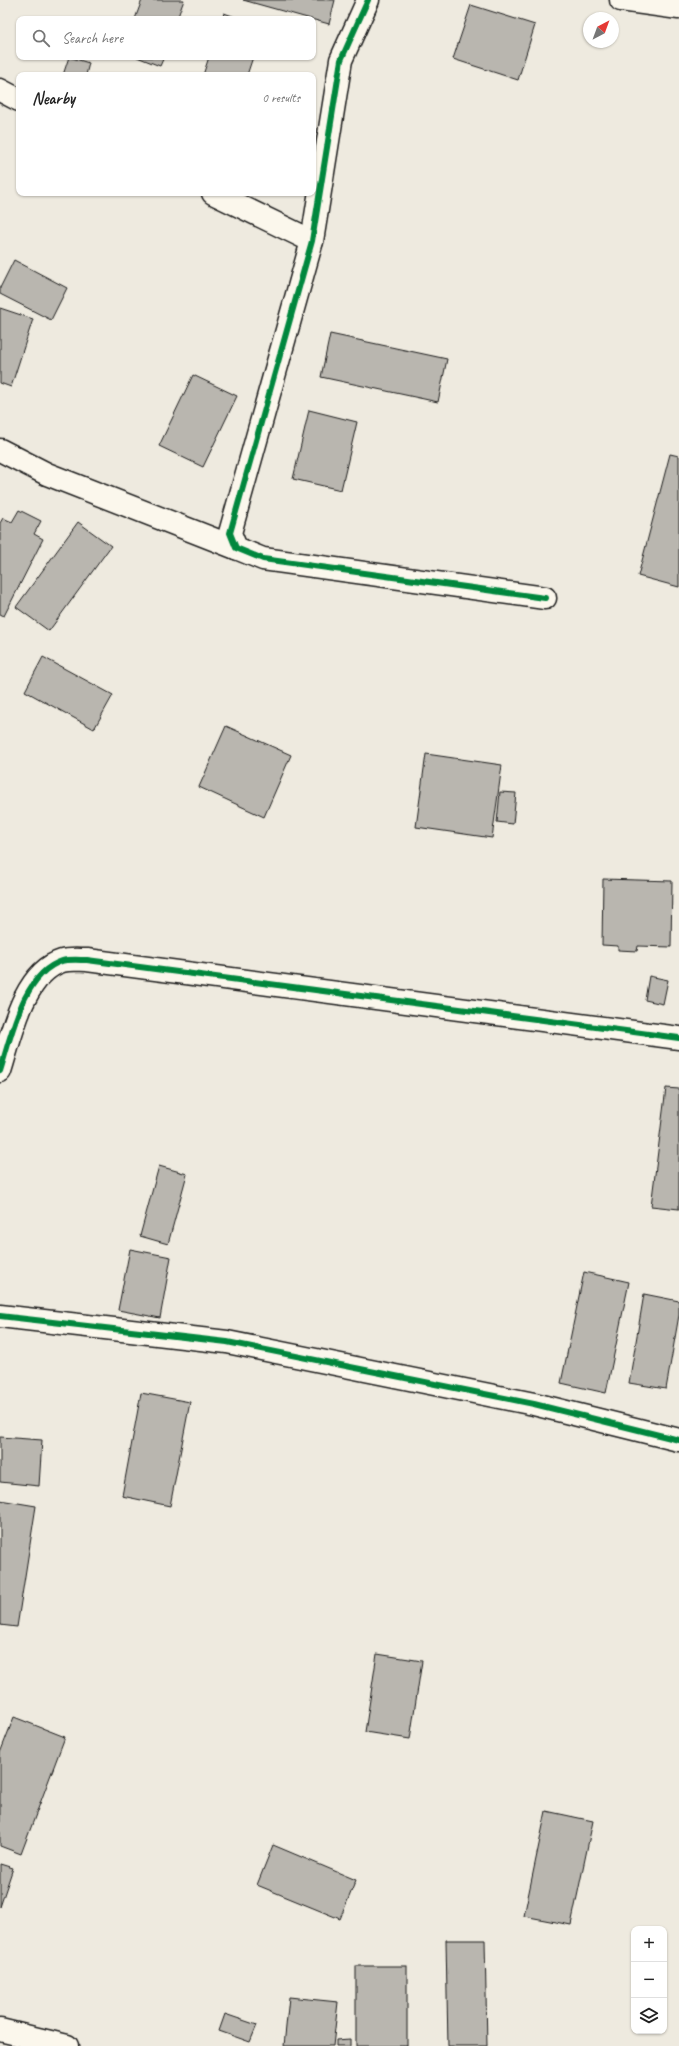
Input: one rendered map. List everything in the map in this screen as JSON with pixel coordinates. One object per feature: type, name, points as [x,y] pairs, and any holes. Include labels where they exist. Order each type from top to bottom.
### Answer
[{"type":"street","points":[[236,548],[230,534],[312,241],[341,60],[368,0]]},
{"type":"street","points":[[621,0],[679,8]]},
{"type":"street","points":[[0,90],[16,98]]},
{"type":"street","points":[[219,196],[312,241]]},
{"type":"street","points":[[0,450],[47,474],[264,559],[545,598]]},
{"type":"street","points":[[0,1071],[24,1000],[33,982],[46,970],[62,961],[110,963],[679,1038]]},
{"type":"street","points":[[0,1316],[227,1342],[534,1404],[679,1440]]},
{"type":"street","points":[[0,2030],[67,2046]]},
{"type":"building","points":[[142,0],[184,0],[178,16],[136,16]]},
{"type":"building","points":[[243,0],[335,0],[329,24],[316,20],[316,16],[300,16]]},
{"type":"building","points":[[471,5],[535,25],[518,80],[453,59]]},
{"type":"building","points":[[224,13],[232,16],[223,16]]},
{"type":"building","points":[[68,60],[79,60],[89,63],[87,72],[64,72]]},
{"type":"building","points":[[145,60],[163,60],[160,66]]},
{"type":"building","points":[[208,60],[252,60],[248,72],[204,72]]},
{"type":"building","points":[[14,260],[67,288],[51,320],[0,294],[0,288]]},
{"type":"building","points":[[0,308],[33,319],[11,387],[0,383]]},
{"type":"building","points":[[330,334],[447,359],[438,402],[321,377]]},
{"type":"building","points":[[193,375],[237,396],[203,467],[159,446]]},
{"type":"building","points":[[309,410],[357,422],[341,490],[293,479]]},
{"type":"building","points":[[670,454],[679,456],[679,587],[638,576]]},
{"type":"building","points":[[19,510],[41,521],[34,534],[43,539],[4,616],[0,614],[0,523],[3,518],[12,522]]},
{"type":"building","points":[[78,522],[111,546],[49,631],[16,607]]},
{"type":"building","points":[[43,657],[113,695],[94,729],[25,691]]},
{"type":"building","points":[[226,726],[291,755],[264,817],[199,787]]},
{"type":"building","points":[[426,754],[502,765],[492,838],[416,827]]},
{"type":"building","points":[[500,792],[516,793],[513,824],[497,822]]},
{"type":"building","points":[[603,879],[672,881],[671,947],[638,946],[637,951],[618,950],[618,946],[602,945]]},
{"type":"building","points":[[649,976],[668,980],[663,1004],[645,1000]]},
{"type":"building","points":[[666,1088],[679,1089],[679,1209],[651,1206]]},
{"type":"building","points":[[159,1166],[187,1174],[168,1244],[140,1236]]},
{"type":"building","points":[[130,1249],[171,1257],[160,1318],[118,1310]]},
{"type":"building","points":[[584,1272],[629,1282],[606,1393],[561,1383]]},
{"type":"building","points":[[644,1294],[679,1301],[679,1315],[666,1389],[629,1383]]},
{"type":"building","points":[[141,1393],[190,1402],[170,1506],[122,1496]]},
{"type":"building","points":[[0,1437],[42,1440],[39,1486],[0,1482]]},
{"type":"building","points":[[0,1500],[36,1506],[17,1627],[0,1625]]},
{"type":"building","points":[[377,1654],[422,1661],[410,1739],[365,1732]]},
{"type":"building","points":[[14,1717],[65,1737],[21,1854],[0,1846],[0,1753]]},
{"type":"building","points":[[546,1811],[593,1821],[571,1925],[524,1916]]},
{"type":"building","points":[[273,1845],[356,1880],[340,1919],[257,1885]]},
{"type":"building","points":[[0,1864],[13,1868],[0,1907]]},
{"type":"building","points":[[446,1940],[485,1940],[487,2046],[448,2046]]},
{"type":"building","points":[[356,1966],[407,1966],[407,2046],[356,2046]]},
{"type":"building","points":[[289,1997],[338,2002],[333,2046],[284,2046]]},
{"type":"building","points":[[225,2014],[257,2025],[250,2042],[219,2031]]},
{"type":"building","points":[[350,2039],[350,2046],[336,2046],[336,2040]]},
{"type":"cycle path","points":[[368,0],[341,60],[312,241],[230,533],[236,548],[263,559],[545,598]]},
{"type":"cycle path","points":[[0,1071],[14,1024],[28,992],[37,978],[49,968],[62,961],[71,960],[87,960],[679,1038]]},
{"type":"cycle path","points":[[0,1316],[227,1342],[534,1404],[679,1440]]}]
